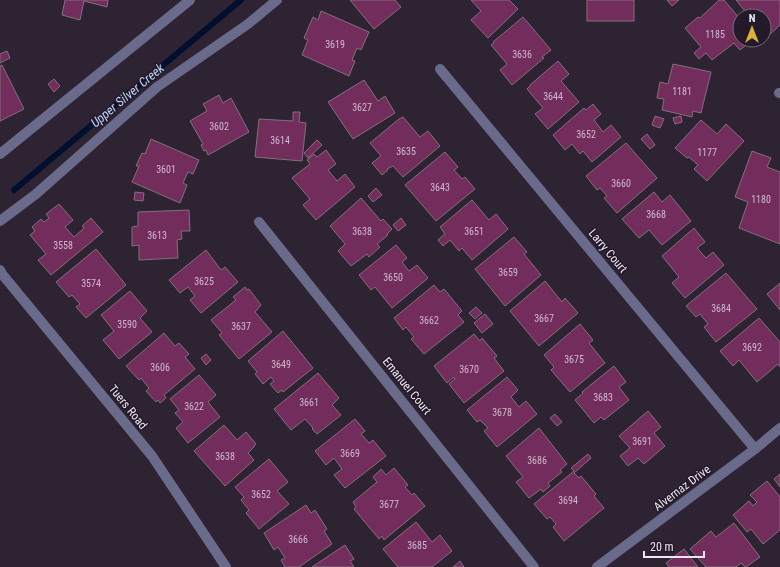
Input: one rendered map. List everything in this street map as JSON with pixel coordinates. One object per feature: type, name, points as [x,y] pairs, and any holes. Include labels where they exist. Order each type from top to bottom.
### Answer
[{"type":"street","points":[[0,154],[190,0]]},
{"type":"street","points":[[0,221],[36,194],[157,87],[248,24],[277,0]]},
{"type":"street","name":"Larry Court","points":[[440,69],[756,449]]},
{"type":"street","name":"Emanuel Court","points":[[259,222],[534,567]]},
{"type":"street","name":"Tuers Road","points":[[0,270],[152,456],[226,567]]},
{"type":"street","name":"Alvernaz Drive","points":[[597,567],[756,449],[780,428]]},
{"type":"building","points":[[65,0],[108,0],[107,7],[84,1],[80,20],[62,15]]},
{"type":"building","points":[[350,0],[395,0],[401,7],[374,29]]},
{"type":"building","points":[[471,0],[509,0],[518,9],[488,38],[471,20],[481,11]]},
{"type":"building","points":[[587,0],[634,0],[634,21],[587,21]]},
{"type":"building","points":[[667,0],[679,0],[672,6]]},
{"type":"building","points":[[719,0],[724,0],[732,10],[732,45],[712,60],[706,53],[699,59],[694,53],[701,47],[685,28],[698,17],[700,18]]},
{"type":"building","points":[[736,0],[780,0],[780,25],[772,32],[772,8],[742,8]]},
{"type":"building","points":[[321,11],[369,32],[361,50],[357,48],[352,60],[355,61],[349,76],[302,55],[308,40],[304,38],[313,17],[318,20]]},
{"type":"building","points":[[523,17],[551,50],[542,57],[544,58],[512,85],[500,70],[507,64],[491,45]]},
{"type":"building","points":[[7,51],[10,58],[0,63],[0,54]]},
{"type":"building","points":[[558,61],[569,74],[561,81],[579,102],[548,129],[535,114],[543,108],[527,89]]},
{"type":"building","points":[[673,64],[711,72],[701,113],[693,111],[692,117],[662,110],[664,99],[657,98],[660,82],[668,84]]},
{"type":"building","points":[[2,65],[24,109],[0,121],[0,66]]},
{"type":"building","points":[[54,79],[60,86],[54,92],[48,84]]},
{"type":"building","points":[[364,80],[378,101],[385,96],[395,113],[353,139],[328,102]]},
{"type":"building","points":[[219,95],[223,103],[231,98],[249,132],[208,155],[206,150],[204,151],[201,145],[203,144],[190,121],[207,111],[203,104]]},
{"type":"building","points":[[593,104],[601,114],[594,120],[603,132],[611,125],[621,137],[592,162],[583,151],[580,154],[572,144],[565,150],[553,135],[584,108],[586,110]]},
{"type":"building","points":[[293,112],[300,112],[299,122],[306,123],[302,161],[255,157],[259,119],[293,121]]},
{"type":"building","points":[[655,116],[664,119],[660,128],[652,125]]},
{"type":"building","points":[[681,116],[682,122],[675,124],[673,118]]},
{"type":"building","points":[[403,117],[420,137],[428,131],[440,146],[403,177],[393,166],[387,169],[388,170],[382,175],[372,163],[381,156],[370,143]]},
{"type":"building","points":[[701,120],[717,134],[726,124],[744,141],[707,181],[694,169],[698,165],[675,148]]},
{"type":"building","points":[[647,134],[655,145],[650,149],[641,139]]},
{"type":"building","points":[[151,139],[199,160],[193,174],[188,172],[183,183],[187,185],[180,203],[132,182],[139,166],[136,166],[142,153],[145,154]]},
{"type":"building","points":[[317,140],[322,145],[308,158],[304,153]]},
{"type":"building","points":[[626,143],[657,178],[617,213],[604,198],[607,196],[600,188],[597,190],[586,176]]},
{"type":"building","points":[[326,150],[336,164],[328,170],[337,181],[345,174],[355,187],[316,220],[303,205],[310,199],[292,178],[310,164],[307,160],[314,154],[317,157]]},
{"type":"building","points":[[752,151],[771,158],[767,167],[780,172],[780,244],[739,228],[748,202],[735,197]]},
{"type":"building","points":[[445,152],[458,167],[454,170],[462,179],[465,177],[475,189],[436,221],[405,185]]},
{"type":"building","points":[[376,188],[382,195],[373,202],[368,196]]},
{"type":"building","points":[[135,192],[144,193],[143,201],[134,200]]},
{"type":"building","points":[[654,192],[662,202],[670,195],[691,221],[662,245],[649,230],[639,238],[622,219]]},
{"type":"building","points":[[361,198],[381,221],[383,219],[392,229],[387,234],[388,235],[377,244],[380,247],[369,257],[367,254],[351,266],[338,251],[345,244],[330,226]]},
{"type":"building","points":[[472,200],[489,220],[496,214],[508,229],[472,260],[462,248],[459,251],[450,240],[443,246],[438,240],[445,234],[440,227]]},
{"type":"building","points":[[59,204],[73,220],[65,227],[74,237],[84,228],[82,226],[91,218],[103,232],[51,275],[38,260],[46,254],[30,235],[35,231],[32,227],[41,219],[44,222],[49,218],[46,214]]},
{"type":"building","points":[[189,210],[190,231],[181,231],[182,239],[177,240],[178,258],[139,260],[139,245],[132,246],[132,227],[138,226],[138,212]]},
{"type":"building","points":[[401,218],[406,225],[398,231],[393,225]]},
{"type":"building","points":[[694,228],[705,242],[697,248],[706,258],[713,252],[724,265],[685,298],[672,283],[679,277],[662,256]]},
{"type":"building","points":[[514,237],[527,252],[524,254],[541,275],[505,306],[475,269]]},
{"type":"building","points":[[396,245],[407,258],[402,262],[409,271],[417,265],[428,278],[392,308],[375,287],[371,290],[359,275]]},
{"type":"building","points":[[96,249],[126,285],[86,318],[76,307],[80,304],[72,295],[69,297],[56,282]]},
{"type":"building","points":[[206,250],[221,270],[225,267],[238,282],[201,313],[190,300],[195,296],[188,287],[180,293],[169,280]]},
{"type":"building","points":[[726,273],[757,309],[716,342],[704,327],[708,324],[700,314],[696,317],[686,306]]},
{"type":"building","points":[[545,281],[562,302],[565,298],[578,313],[539,346],[510,311]]},
{"type":"building","points":[[780,283],[780,310],[767,294]]},
{"type":"building","points":[[434,285],[440,292],[444,289],[462,311],[458,315],[464,322],[424,354],[411,339],[414,337],[406,327],[403,330],[394,318]]},
{"type":"building","points":[[245,287],[247,290],[249,289],[261,305],[255,312],[272,332],[239,359],[219,335],[222,333],[211,320],[236,300],[233,297]]},
{"type":"building","points":[[130,291],[147,311],[140,318],[152,332],[119,359],[103,340],[114,331],[101,315]]},
{"type":"building","points":[[476,307],[482,313],[475,319],[469,313]]},
{"type":"building","points":[[485,314],[493,324],[482,333],[474,323]]},
{"type":"building","points":[[759,318],[780,342],[780,367],[778,364],[757,382],[739,360],[733,366],[720,351]]},
{"type":"building","points":[[580,324],[593,340],[589,343],[605,363],[570,392],[551,370],[554,367],[544,355]]},
{"type":"building","points":[[283,331],[313,368],[283,392],[282,390],[278,393],[270,384],[274,381],[271,377],[263,384],[255,374],[257,372],[248,361]]},
{"type":"building","points":[[164,333],[175,346],[179,343],[189,354],[185,357],[195,369],[164,395],[166,398],[160,403],[158,400],[156,402],[146,391],[149,388],[141,378],[139,380],[126,366]]},
{"type":"building","points":[[474,334],[480,341],[482,338],[497,356],[494,358],[504,371],[464,403],[449,384],[455,379],[454,377],[447,383],[434,366]]},
{"type":"building","points":[[206,354],[211,360],[206,365],[201,358]]},
{"type":"building","points":[[614,366],[626,382],[619,387],[629,400],[604,420],[601,417],[594,423],[575,400],[583,393],[582,392]]},
{"type":"building","points":[[318,373],[339,398],[332,405],[341,415],[317,434],[305,419],[291,430],[274,409]]},
{"type":"building","points":[[199,375],[216,395],[208,402],[220,417],[188,443],[176,428],[183,422],[175,413],[179,410],[170,399]]},
{"type":"building","points":[[507,377],[518,390],[511,397],[519,407],[526,401],[537,414],[497,447],[484,431],[488,428],[480,420],[477,422],[467,410]]},
{"type":"building","points":[[648,411],[661,427],[654,433],[665,446],[644,464],[638,458],[628,466],[620,456],[630,448],[619,436]]},
{"type":"building","points":[[555,414],[562,422],[557,426],[550,418]]},
{"type":"building","points":[[355,419],[365,431],[361,434],[369,443],[373,440],[386,456],[345,488],[334,475],[342,469],[334,458],[326,465],[315,451]]},
{"type":"building","points":[[224,425],[237,440],[246,432],[256,444],[248,453],[254,460],[225,486],[194,451]]},
{"type":"building","points":[[539,428],[567,464],[560,470],[562,472],[548,483],[550,486],[543,492],[541,489],[529,498],[516,482],[523,477],[506,456]]},
{"type":"building","points":[[588,454],[591,458],[574,473],[579,478],[581,476],[596,494],[594,496],[604,508],[564,541],[553,527],[556,524],[550,517],[547,519],[534,504],[574,471],[571,468]]},
{"type":"building","points":[[269,459],[288,482],[277,491],[289,504],[259,529],[246,513],[249,510],[241,500],[244,497],[235,487]]},
{"type":"building","points":[[394,468],[408,485],[405,487],[412,495],[414,493],[425,506],[384,540],[382,536],[379,539],[354,509],[356,507],[353,502],[377,482],[373,477],[381,469],[386,475]]},
{"type":"building","points":[[780,474],[780,487],[774,479]]},
{"type":"building","points":[[767,481],[780,497],[780,530],[763,544],[751,529],[747,532],[733,515],[749,501],[753,506],[757,502],[750,495]]},
{"type":"building","points":[[306,505],[311,513],[315,510],[327,529],[324,531],[332,544],[299,567],[285,567],[281,560],[285,558],[278,547],[274,550],[264,533]]},
{"type":"building","points":[[416,522],[432,542],[440,535],[452,551],[432,567],[398,567],[383,549]]},
{"type":"building","points":[[734,523],[760,557],[746,567],[741,563],[736,567],[706,567],[690,549],[711,531],[716,537]]},
{"type":"building","points":[[345,545],[354,559],[350,561],[354,567],[312,567]]},
{"type":"building","points":[[684,549],[698,567],[669,567],[666,563]]},
{"type":"building","points":[[460,561],[464,567],[453,567]]},
{"type":"waterway","name":"Upper Silver Creek","points":[[14,190],[241,0]]}]
